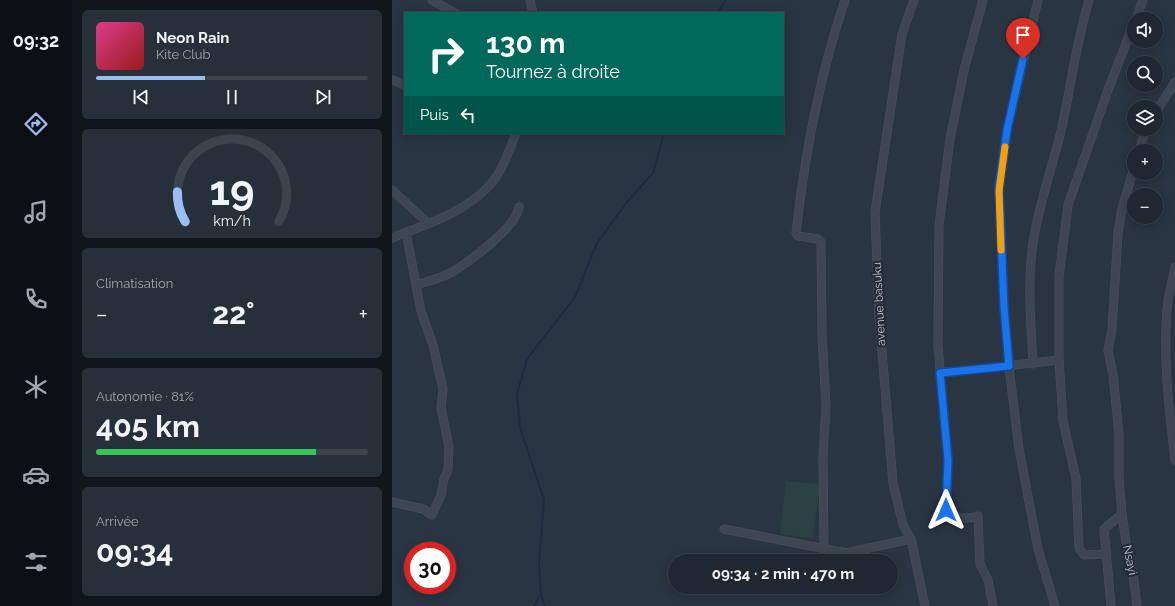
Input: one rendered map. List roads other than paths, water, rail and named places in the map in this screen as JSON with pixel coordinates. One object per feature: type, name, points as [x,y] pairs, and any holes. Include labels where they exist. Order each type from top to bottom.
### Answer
[{"type":"street","points":[[432,0],[453,12]]},
{"type":"street","points":[[530,0],[533,12]]},
{"type":"street","points":[[824,550],[823,456],[826,406],[822,335],[821,242],[818,239],[797,235],[796,233],[805,154],[832,36],[845,0]]},
{"type":"street","name":"avenue basuku","points":[[914,0],[902,34],[875,212],[879,316],[893,483],[903,525],[911,539],[925,606]]},
{"type":"street","points":[[983,0],[977,15],[950,139],[939,225],[938,346],[948,460],[946,510],[959,518],[978,516],[980,564],[988,580],[993,606]]},
{"type":"street","points":[[1038,0],[1007,130],[999,186],[1004,307],[1009,366],[1019,449],[1038,550],[1055,606]]},
{"type":"street","points":[[1033,364],[1029,292],[1033,243],[1044,190],[1061,131],[1080,28],[1089,0]]},
{"type":"street","points":[[1139,12],[1143,0]]},
{"type":"street","points":[[1107,554],[1084,556],[1079,548],[1076,479],[1064,421],[1058,360],[1059,276],[1068,205],[1108,90],[1127,41]]},
{"type":"street","points":[[392,80],[404,85]]},
{"type":"street","points":[[1163,101],[1175,82]]},
{"type":"street","points":[[392,238],[449,216],[489,186],[504,164],[516,134]]},
{"type":"street","name":"Nsayi","points":[[1130,180],[1122,209],[1118,233],[1112,329],[1108,351],[1114,374],[1119,435],[1119,477],[1122,514],[1133,574],[1137,606]]},
{"type":"street","points":[[392,190],[428,223]]},
{"type":"street","points":[[416,285],[442,277],[470,259],[502,232],[516,216],[519,207]]},
{"type":"street","points":[[392,502],[422,509],[432,515],[441,495],[444,479],[449,466],[448,444],[441,408],[443,389],[433,345],[421,311],[406,232]]},
{"type":"street","points":[[1175,267],[1168,301],[1166,350],[1169,409],[1175,460]]},
{"type":"street","points":[[940,373],[1033,364],[1058,360]]},
{"type":"street","points":[[1111,606],[1104,528],[1122,514]]},
{"type":"street","points":[[724,529],[824,550],[846,553],[911,539]]},
{"type":"waterway","points":[[719,12],[726,0]]},
{"type":"waterway","points":[[534,606],[541,594],[539,563],[544,500],[520,427],[517,394],[527,359],[575,297],[597,243],[627,202],[653,173],[664,134]]},
{"type":"waterway","points":[[541,594],[545,606]]}]
